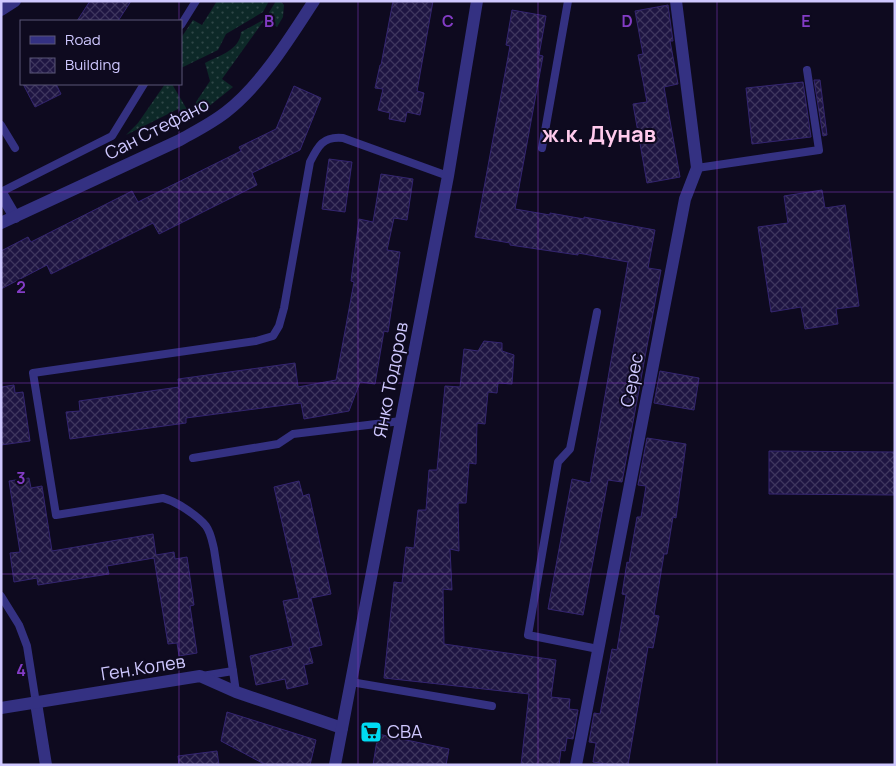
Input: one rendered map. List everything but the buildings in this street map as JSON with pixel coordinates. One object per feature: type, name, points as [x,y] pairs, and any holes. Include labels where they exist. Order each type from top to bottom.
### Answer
[{"type":"street","points":[[1,10],[15,1]]},
{"type":"street","name":"Янко Тодоров","points":[[335,765],[448,176],[478,1]]},
{"type":"street","name":"Серес","points":[[576,765],[685,199],[697,168],[676,1]]},
{"type":"street","name":"Сан Стефано","points":[[1,223],[207,126],[221,116],[251,88],[279,55],[310,3]]},
{"type":"street","points":[[1,193],[15,217]]},
{"type":"street","name":"Ген.Колев","points":[[1,708],[200,676],[236,692],[342,728]]},
{"type":"street","points":[[36,703],[46,765]]},
{"type":"lane","points":[[182,22],[196,1]]},
{"type":"lane","points":[[542,148],[568,1]]},
{"type":"lane","points":[[697,168],[818,150],[808,70]]},
{"type":"lane","points":[[1,193],[112,136],[143,85]]},
{"type":"lane","points":[[1,125],[15,148]]},
{"type":"lane","points":[[236,692],[214,549],[211,535],[205,525],[173,500],[163,498],[56,515],[33,373],[256,341],[274,336],[284,308],[310,162],[316,149],[325,140],[334,137],[343,138],[448,176]]},
{"type":"lane","points":[[597,312],[570,449],[558,462],[528,635],[598,649]]},
{"type":"lane","points":[[193,458],[278,444],[293,434],[401,421]]},
{"type":"lane","points":[[1,596],[19,625],[27,646],[36,703]]},
{"type":"lane","points":[[200,676],[233,671]]},
{"type":"lane","points":[[351,682],[492,706]]},
{"type":"green space","points":[[217,1],[269,1],[263,12],[226,34],[218,50],[182,68],[182,36],[193,20],[202,25]]},
{"type":"green space","points":[[276,1],[280,1],[284,5],[283,17],[277,27],[265,19]]},
{"type":"green space","points":[[265,19],[222,79],[233,87],[198,115],[196,102],[210,81],[205,63],[233,48],[240,38],[241,32]]},
{"type":"green space","points":[[164,85],[173,85],[192,118],[186,121],[178,109],[126,135],[138,123]]},
{"type":"place","name":"CBA","points":[[371,732]]},
{"type":"district","name":"ж.к. Дунав","points":[[599,134]]}]
